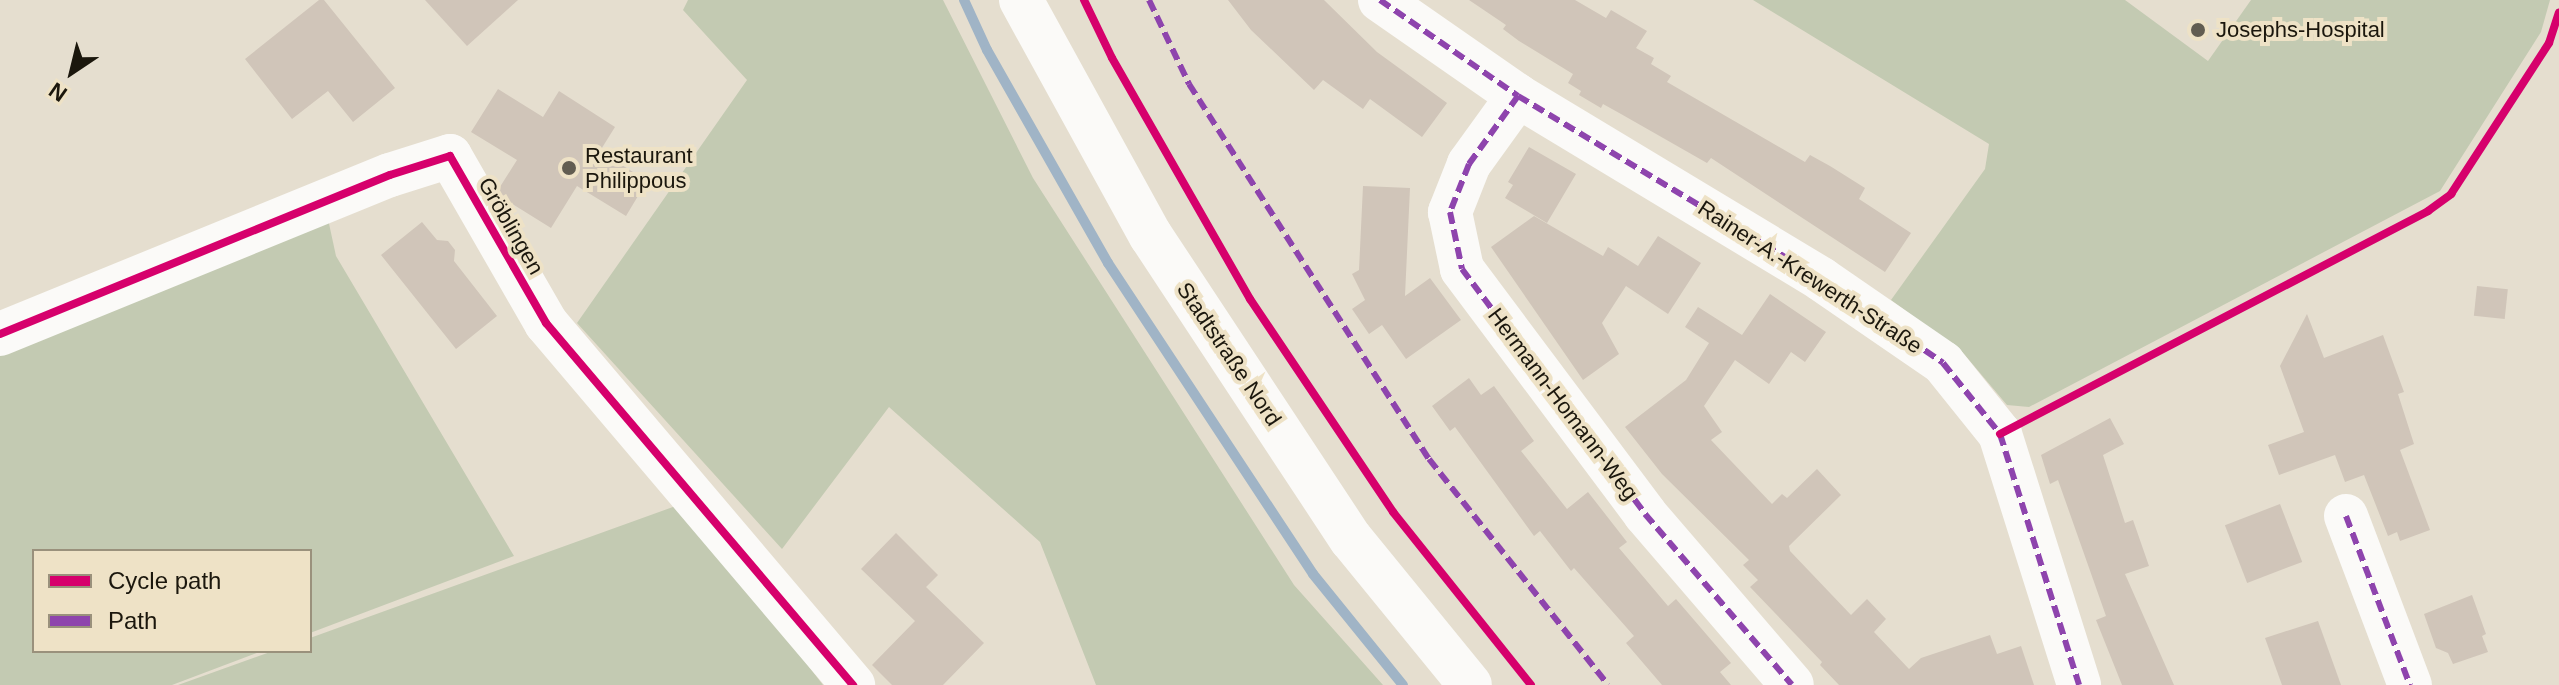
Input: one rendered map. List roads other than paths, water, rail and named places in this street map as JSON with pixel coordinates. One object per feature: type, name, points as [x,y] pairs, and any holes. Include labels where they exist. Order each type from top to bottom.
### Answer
[{"type":"street","name":"Stadtstraße Nord","points":[[1021,0],[1160,250],[1351,539],[1470,685]]},
{"type":"street","name":"Rainer-A.-Krewerth-Straße","points":[[1380,0],[1518,96],[1821,279],[1943,363],[2000,434],[2079,685]]},
{"type":"street","name":"Hermann-Homann-Weg","points":[[1518,96],[1469,164],[1450,212],[1462,269],[1645,514],[1792,685]]},
{"type":"street","name":"Gröblingen","points":[[0,334],[390,175],[450,156],[546,323],[853,685]]},
{"type":"street","points":[[2346,516],[2410,685]]},
{"type":"waterway","points":[[964,0],[987,50],[1108,263],[1313,574],[1403,685]]},
{"type":"place","name":"Josephs-Hospital","points":[[2198,30]]},
{"type":"place","name":"Restaurant Philippous","points":[[569,168]]}]
